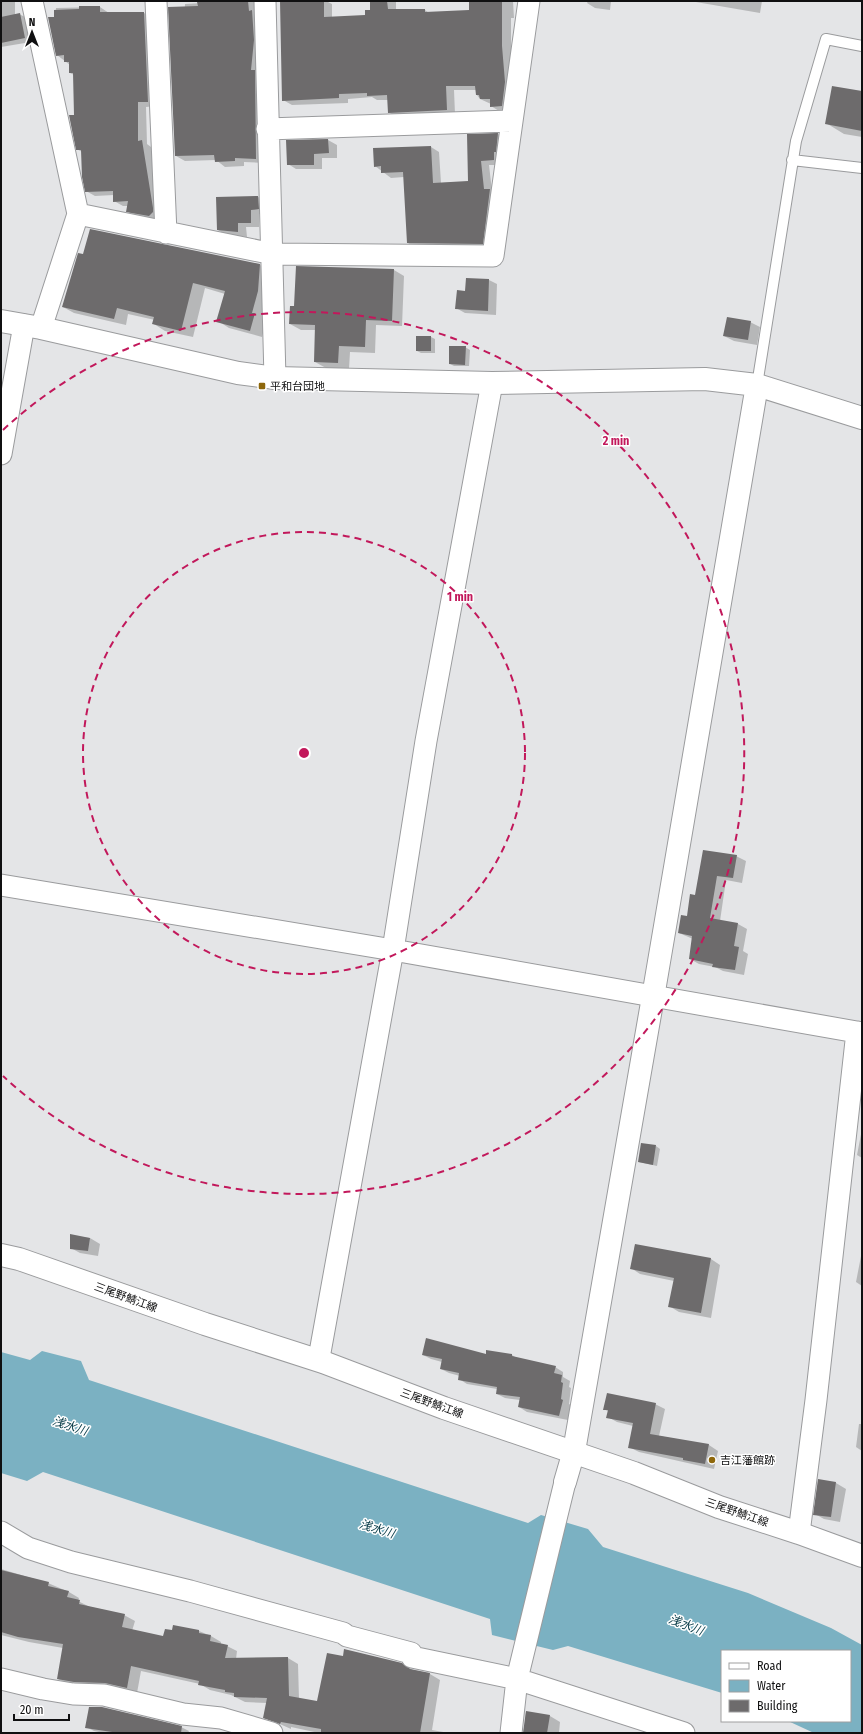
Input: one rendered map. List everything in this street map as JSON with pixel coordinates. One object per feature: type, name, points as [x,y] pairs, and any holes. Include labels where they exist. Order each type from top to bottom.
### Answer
[{"type":"street","points":[[1,454],[32,326],[78,214],[32,1]]},
{"type":"street","points":[[156,1],[166,233]]},
{"type":"street","points":[[265,1],[267,129],[273,254],[275,378]]},
{"type":"street","points":[[78,214],[273,254],[493,256],[529,1]]},
{"type":"street","points":[[267,129],[511,121]]},
{"type":"street","points":[[1,321],[32,326],[238,373],[275,378],[492,383],[705,379],[757,385],[862,418]]},
{"type":"street","points":[[323,1362],[319,1358],[393,950],[426,741],[492,383]]},
{"type":"street","points":[[511,1733],[517,1679],[565,1482],[574,1452],[757,385]]},
{"type":"street","points":[[1,885],[393,950],[860,1033],[799,1533]]},
{"type":"street","name":"三尾野鯖江線","points":[[1,1255],[19,1259],[205,1324],[323,1362],[444,1408],[634,1473],[719,1508],[799,1533],[862,1556]]},
{"type":"street","points":[[1,1532],[28,1548],[71,1562],[190,1591],[344,1633],[347,1636],[411,1653],[412,1657],[517,1679],[684,1733]]},
{"type":"street","points":[[1,1679],[73,1694],[104,1695],[182,1714],[221,1718],[272,1733]]},
{"type":"lane","points":[[757,385],[792,160],[806,104],[826,39],[862,46]]},
{"type":"lane","points":[[792,160],[862,168]]},
{"type":"water","name":"浅水川","points":[[42,1351],[81,1361],[89,1380],[528,1523],[541,1515],[588,1529],[603,1547],[748,1593],[831,1628],[862,1645],[862,1733],[814,1733],[790,1722],[851,1722],[851,1650],[721,1650],[721,1693],[568,1646],[553,1650],[492,1635],[490,1619],[43,1472],[27,1481],[1,1473],[1,1352],[30,1360]]},
{"type":"building","points":[[248,1],[249,11],[252,10],[254,40],[251,70],[255,70],[256,159],[235,158],[235,161],[215,162],[214,155],[175,156],[168,7],[198,6],[197,2]]},
{"type":"building","points":[[280,1],[324,1],[324,17],[365,15],[365,10],[370,10],[370,1],[387,1],[388,9],[425,9],[425,12],[469,10],[469,1],[502,1],[502,46],[505,82],[502,106],[490,107],[490,99],[480,99],[479,95],[476,95],[475,86],[446,86],[447,110],[388,113],[387,95],[367,96],[367,93],[339,94],[339,98],[282,101]]},
{"type":"building","points":[[79,6],[100,6],[100,12],[144,12],[148,102],[138,102],[138,141],[142,140],[153,208],[153,212],[149,216],[126,212],[128,201],[113,202],[113,191],[85,192],[82,177],[81,150],[76,150],[69,115],[74,115],[73,73],[69,73],[69,62],[64,62],[64,55],[56,56],[48,17],[54,17],[54,10],[79,9]]},
{"type":"building","points":[[20,13],[25,38],[1,43],[1,17]]},
{"type":"building","points":[[832,86],[862,91],[862,131],[825,124]]},
{"type":"building","points":[[498,133],[494,160],[481,161],[484,189],[490,189],[483,244],[407,243],[403,172],[381,173],[381,166],[374,167],[373,148],[431,146],[433,183],[468,181],[467,134]]},
{"type":"building","points":[[328,139],[329,153],[314,154],[314,165],[287,165],[286,140]]},
{"type":"building","points":[[258,196],[259,209],[251,210],[251,223],[238,223],[238,232],[217,230],[216,197]]},
{"type":"building","points":[[90,229],[260,264],[258,291],[252,313],[255,313],[250,331],[216,322],[225,291],[193,283],[181,331],[152,324],[154,317],[117,308],[114,319],[62,307],[78,253],[83,254]]},
{"type":"building","points":[[296,266],[394,269],[392,321],[366,320],[365,347],[339,346],[338,363],[314,362],[315,325],[289,324],[290,306],[294,306]]},
{"type":"building","points":[[466,278],[489,279],[488,311],[455,309],[457,290],[465,291]]},
{"type":"building","points":[[727,317],[751,321],[748,340],[723,336]]},
{"type":"building","points":[[416,336],[431,336],[431,351],[416,351]]},
{"type":"building","points":[[449,346],[466,346],[465,365],[449,364]]},
{"type":"building","points":[[703,850],[737,855],[733,878],[717,876],[710,918],[738,923],[734,946],[739,947],[735,970],[712,967],[713,964],[689,959],[692,936],[678,933],[681,915],[687,916],[690,894],[695,895]]},
{"type":"building","points":[[641,1143],[656,1145],[653,1165],[638,1162]]},
{"type":"building","points":[[70,1234],[90,1238],[88,1251],[70,1249]]},
{"type":"building","points":[[635,1244],[711,1258],[701,1313],[668,1307],[674,1278],[630,1269]]},
{"type":"building","points":[[426,1338],[486,1354],[486,1350],[512,1354],[512,1356],[556,1366],[554,1373],[562,1375],[561,1382],[563,1383],[561,1399],[563,1400],[559,1416],[518,1407],[520,1397],[496,1394],[497,1387],[458,1380],[459,1373],[440,1369],[442,1359],[422,1355]]},
{"type":"building","points":[[607,1393],[656,1403],[650,1434],[709,1444],[705,1464],[683,1460],[683,1458],[628,1448],[633,1423],[606,1418],[608,1410],[603,1410]]},
{"type":"building","points":[[818,1479],[836,1482],[831,1517],[813,1515]]},
{"type":"building","points":[[1,1570],[49,1582],[48,1586],[69,1591],[67,1597],[80,1600],[79,1604],[125,1614],[122,1627],[163,1636],[165,1629],[172,1630],[173,1625],[199,1630],[199,1633],[211,1635],[210,1641],[228,1645],[225,1658],[288,1657],[289,1696],[317,1701],[327,1653],[343,1656],[344,1649],[402,1663],[410,1669],[430,1673],[420,1733],[321,1733],[321,1729],[281,1722],[280,1724],[263,1718],[267,1698],[234,1697],[234,1693],[225,1692],[225,1690],[198,1685],[199,1681],[131,1666],[127,1688],[105,1683],[74,1682],[57,1679],[63,1644],[18,1637],[1,1632]]},
{"type":"building","points":[[89,1707],[102,1707],[182,1726],[181,1733],[119,1733],[85,1728]]},
{"type":"building","points":[[526,1711],[550,1715],[547,1733],[523,1733]]},
{"type":"place","name":"平和台団地","points":[[262,386]]},
{"type":"place","name":"吉江藩館跡","points":[[712,1460]]}]
